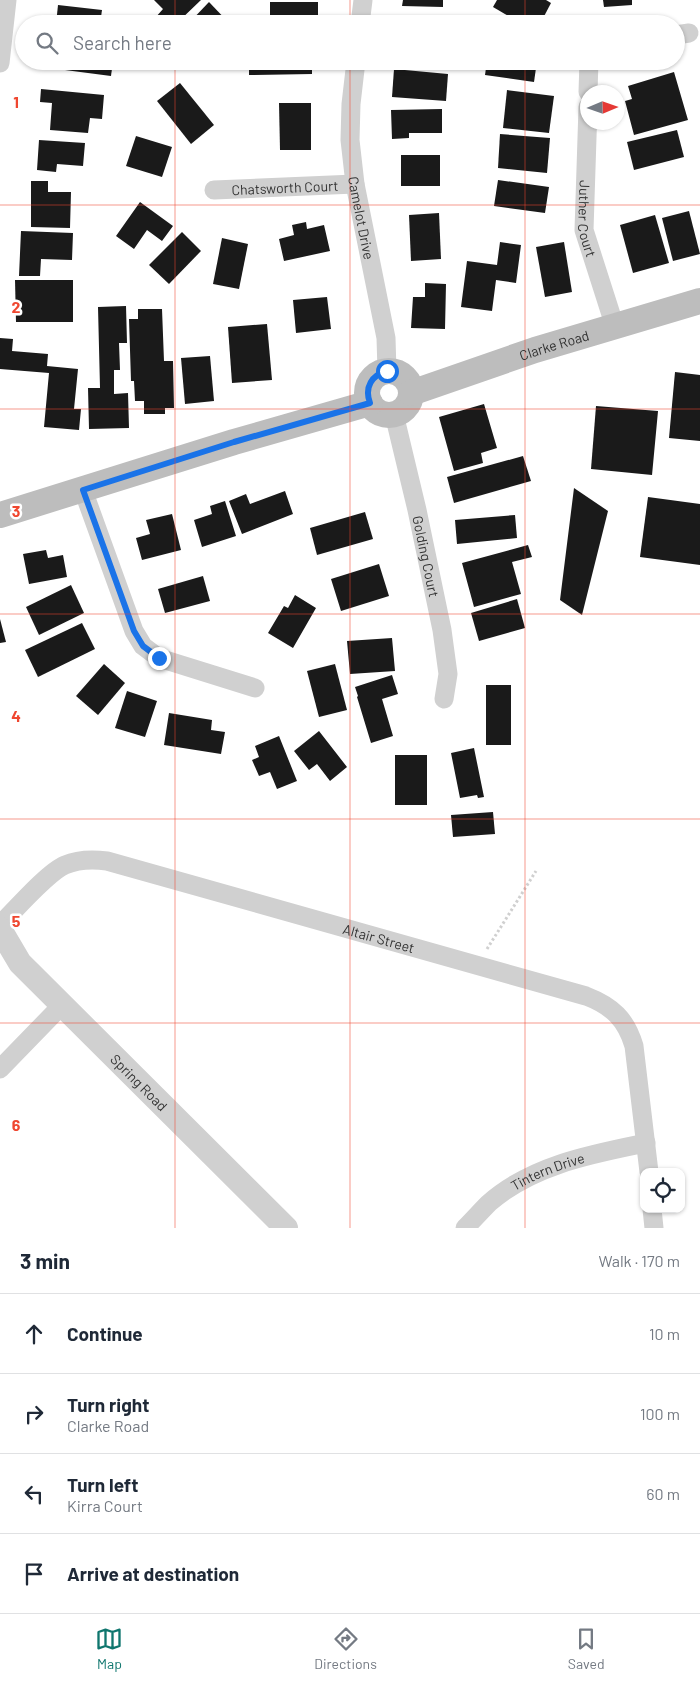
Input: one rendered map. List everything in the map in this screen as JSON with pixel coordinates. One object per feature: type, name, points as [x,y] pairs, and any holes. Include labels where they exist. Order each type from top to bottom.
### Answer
[{"type":"main road","name":"Clarke Road","points":[[411,393],[535,350],[700,301]]},
{"type":"main road","points":[[387,371],[401,374],[410,386],[411,393],[406,407],[401,412],[387,415],[374,409],[367,396],[370,382],[374,377],[387,371]]},
{"type":"main road","points":[[0,515],[225,445],[370,403]]},
{"type":"street","points":[[0,63],[7,0]]},
{"type":"street","points":[[361,15],[363,0]]},
{"type":"street","name":"Camelot Drive","points":[[355,70],[351,104],[350,140],[355,184],[386,338],[387,371]]},
{"type":"street","points":[[588,85],[589,70]]},
{"type":"street","name":"Juther Court","points":[[587,130],[584,230],[615,327]]},
{"type":"street","name":"Chatsworth Court","points":[[214,190],[355,184]]},
{"type":"street","name":"Golding Court","points":[[394,414],[417,510],[442,630],[448,674],[444,699]]},
{"type":"street","points":[[83,490],[134,631],[143,646],[153,655],[165,660],[255,688]]},
{"type":"street","name":"Altair Street","points":[[0,925],[56,870],[74,862],[95,860],[116,864],[586,996],[598,1001],[617,1014],[630,1032],[634,1046],[649,1168]]},
{"type":"street","name":"Spring Road","points":[[0,929],[20,963],[286,1228]]},
{"type":"street","points":[[0,1069],[62,1005]]},
{"type":"street","name":"Tintern Drive","points":[[465,1228],[490,1202],[533,1175],[588,1155],[646,1143]]},
{"type":"street","points":[[652,1213],[654,1228]]},
{"type":"path","points":[[477,966],[536,871]]},
{"type":"building","points":[[154,0],[201,0],[185,15],[158,15],[163,9]]},
{"type":"building","points":[[403,0],[443,0],[443,7],[402,6]]},
{"type":"building","points":[[497,0],[546,0],[551,3],[545,15],[507,15],[493,7]]},
{"type":"building","points":[[603,0],[632,0],[632,5],[604,7]]},
{"type":"building","points":[[209,2],[221,15],[197,15]]},
{"type":"building","points":[[270,2],[318,2],[318,15],[270,15]]},
{"type":"building","points":[[58,5],[102,10],[101,15],[57,15]]},
{"type":"building","points":[[65,70],[112,70],[111,76]]},
{"type":"building","points":[[249,70],[312,70],[312,74],[249,75]]},
{"type":"building","points":[[394,70],[448,74],[446,101],[392,97]]},
{"type":"building","points":[[486,70],[536,70],[534,82],[485,75]]},
{"type":"building","points":[[674,72],[688,120],[634,135],[625,101],[632,99],[628,86]]},
{"type":"building","points":[[180,83],[214,125],[191,144],[157,101]]},
{"type":"building","points":[[41,89],[104,95],[102,119],[90,118],[88,133],[50,130],[52,103],[40,102]]},
{"type":"building","points":[[507,90],[554,96],[549,133],[503,128]]},
{"type":"building","points":[[279,103],[311,103],[311,150],[280,150]]},
{"type":"building","points":[[442,109],[442,133],[409,133],[409,138],[392,139],[391,110]]},
{"type":"building","points":[[677,130],[684,157],[634,170],[627,142]]},
{"type":"building","points":[[500,134],[550,138],[547,173],[498,168]]},
{"type":"building","points":[[136,136],[172,147],[162,177],[126,166]]},
{"type":"building","points":[[39,140],[85,143],[83,166],[57,164],[56,172],[37,170]]},
{"type":"building","points":[[401,155],[440,155],[440,186],[401,186]]},
{"type":"building","points":[[498,180],[549,187],[545,213],[494,206]]},
{"type":"building","points":[[31,181],[48,181],[48,192],[71,192],[70,228],[31,227]]},
{"type":"building","points":[[140,202],[173,226],[162,241],[147,230],[134,249],[116,236]]},
{"type":"building","points":[[689,211],[700,254],[673,261],[662,218]]},
{"type":"building","points":[[439,213],[441,259],[411,261],[409,215]]},
{"type":"building","points":[[655,215],[669,263],[633,273],[620,225]]},
{"type":"building","points":[[306,222],[307,229],[324,225],[330,251],[284,261],[279,239],[294,235],[292,225]]},
{"type":"building","points":[[21,231],[73,233],[72,260],[41,259],[40,276],[19,276]]},
{"type":"building","points":[[182,232],[201,251],[169,284],[149,265]]},
{"type":"building","points":[[222,238],[248,244],[239,289],[213,284]]},
{"type":"building","points":[[500,242],[521,245],[516,283],[496,280],[492,311],[461,307],[467,261],[497,265]]},
{"type":"building","points":[[564,242],[572,292],[545,297],[536,247]]},
{"type":"building","points":[[15,280],[73,280],[73,322],[16,322]]},
{"type":"building","points":[[425,283],[446,284],[445,329],[411,328],[413,297],[425,297]]},
{"type":"building","points":[[327,297],[331,329],[296,333],[293,300]]},
{"type":"building","points":[[126,306],[127,343],[119,343],[120,370],[114,370],[114,394],[128,393],[129,428],[89,429],[88,388],[100,388],[98,307]]},
{"type":"building","points":[[138,309],[162,309],[164,361],[173,361],[174,408],[165,408],[165,414],[144,414],[144,401],[135,401],[134,381],[131,381],[129,319],[138,319]]},
{"type":"building","points":[[267,324],[272,380],[232,383],[228,327]]},
{"type":"building","points":[[0,338],[13,339],[12,351],[48,354],[47,366],[78,369],[74,409],[81,409],[79,430],[44,427],[49,373],[0,369]]},
{"type":"building","points":[[210,356],[214,401],[185,404],[181,358]]},
{"type":"building","points":[[675,372],[700,375],[700,441],[669,438]]},
{"type":"building","points":[[484,404],[497,448],[481,453],[483,463],[454,471],[439,417]]},
{"type":"building","points":[[596,406],[658,411],[652,475],[591,469]]},
{"type":"building","points":[[523,456],[531,481],[454,503],[447,477]]},
{"type":"building","points":[[574,488],[608,511],[582,615],[560,600]]},
{"type":"building","points":[[285,491],[293,514],[242,534],[229,501],[246,494],[250,504]]},
{"type":"building","points":[[648,497],[700,504],[700,565],[640,557]]},
{"type":"building","points":[[225,501],[236,536],[202,547],[194,520],[212,514],[210,506]]},
{"type":"building","points":[[365,512],[373,539],[317,555],[310,528]]},
{"type":"building","points":[[172,514],[181,550],[142,560],[136,538],[150,534],[146,520]]},
{"type":"building","points":[[515,515],[517,538],[457,544],[455,520]]},
{"type":"building","points":[[528,545],[532,557],[512,562],[521,594],[474,607],[462,563]]},
{"type":"building","points":[[46,550],[48,558],[63,555],[67,577],[29,584],[23,554]]},
{"type":"building","points":[[379,564],[389,596],[341,611],[331,579]]},
{"type":"building","points":[[203,576],[210,601],[165,613],[158,589]]},
{"type":"building","points":[[71,585],[84,613],[39,635],[26,607]]},
{"type":"building","points":[[295,595],[316,608],[293,648],[268,633],[284,606],[288,608]]},
{"type":"building","points":[[517,599],[525,628],[479,641],[471,613]]},
{"type":"building","points":[[0,619],[6,642],[0,643]]},
{"type":"building","points":[[82,623],[95,649],[38,677],[25,650]]},
{"type":"building","points":[[392,638],[395,671],[350,674],[347,641]]},
{"type":"building","points":[[104,664],[125,683],[98,715],[76,696]]},
{"type":"building","points":[[335,664],[347,710],[319,717],[307,671]]},
{"type":"building","points":[[392,675],[398,694],[382,699],[393,736],[371,743],[355,687]]},
{"type":"building","points":[[486,685],[511,685],[511,745],[486,745]]},
{"type":"building","points":[[127,691],[157,701],[145,737],[115,728]]},
{"type":"building","points":[[169,713],[212,720],[211,730],[225,732],[221,754],[164,745]]},
{"type":"building","points":[[319,731],[347,767],[330,781],[317,764],[309,770],[294,751]]},
{"type":"building","points":[[279,736],[297,781],[277,789],[270,772],[259,776],[252,760],[259,757],[255,746]]},
{"type":"building","points":[[474,748],[484,797],[478,798],[477,795],[460,798],[451,753]]},
{"type":"building","points":[[395,755],[427,755],[427,805],[395,805]]},
{"type":"building","points":[[493,812],[495,834],[453,837],[451,815]]},
{"type":"route","points":[[159,658],[143,646],[134,631],[83,490],[234,442],[370,403],[367,396],[370,382],[380,373],[387,371]]}]
